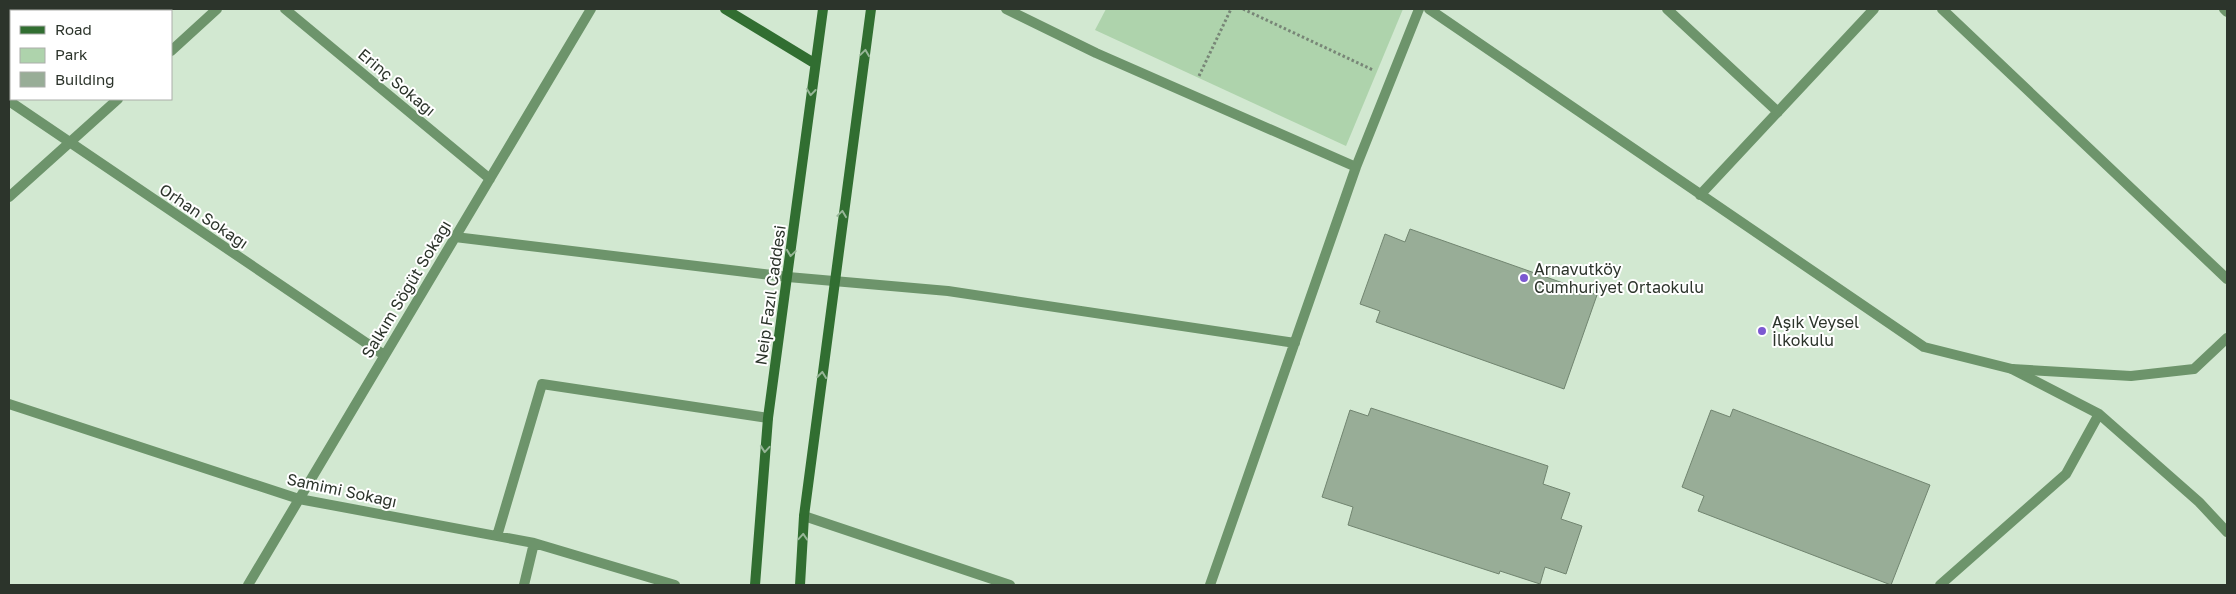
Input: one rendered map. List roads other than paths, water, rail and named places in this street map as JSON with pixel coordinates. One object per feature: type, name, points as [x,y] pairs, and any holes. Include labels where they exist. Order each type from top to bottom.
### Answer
[{"type":"main road","points":[[725,9],[814,63]]},
{"type":"main road","name":"Neip Fazıl Caddesi","points":[[755,585],[768,418],[788,277],[814,63],[823,9]]},
{"type":"main road","points":[[800,585],[804,516],[871,9]]},
{"type":"street","points":[[173,46],[217,9]]},
{"type":"street","name":"Erinç Sokağı","points":[[285,9],[490,179]]},
{"type":"street","name":"Salkım Söğüt Sokağı","points":[[248,585],[591,9]]},
{"type":"street","points":[[1006,9],[1096,53],[1356,167]]},
{"type":"street","points":[[1210,585],[1356,167],[1419,9]]},
{"type":"street","points":[[1429,9],[1924,348],[2012,369],[2131,376],[2194,369],[2227,338]]},
{"type":"street","points":[[1667,9],[1778,112]]},
{"type":"street","points":[[1700,195],[1874,9]]},
{"type":"street","points":[[1942,9],[2227,279]]},
{"type":"street","points":[[2224,9],[2227,12]]},
{"type":"street","points":[[9,197],[117,100]]},
{"type":"street","name":"Orhan Sokağı","points":[[9,101],[68,143],[384,355]]},
{"type":"street","points":[[455,237],[788,277],[948,292],[1296,343]]},
{"type":"street","points":[[2012,369],[2099,414],[2199,502],[2227,532]]},
{"type":"street","points":[[497,536],[542,384],[768,418]]},
{"type":"street","name":"Samimi Sokağı","points":[[9,404],[299,499],[534,543],[675,585]]},
{"type":"street","points":[[1940,585],[2066,474],[2099,414]]},
{"type":"street","points":[[804,516],[1010,585]]},
{"type":"street","points":[[524,585],[534,543]]},
{"type":"place","name":"Arnavutköy Cumhuriyet Ortaokulu","points":[[1524,278]]},
{"type":"place","name":"Aşık Veysel İlkokulu","points":[[1762,331]]}]
